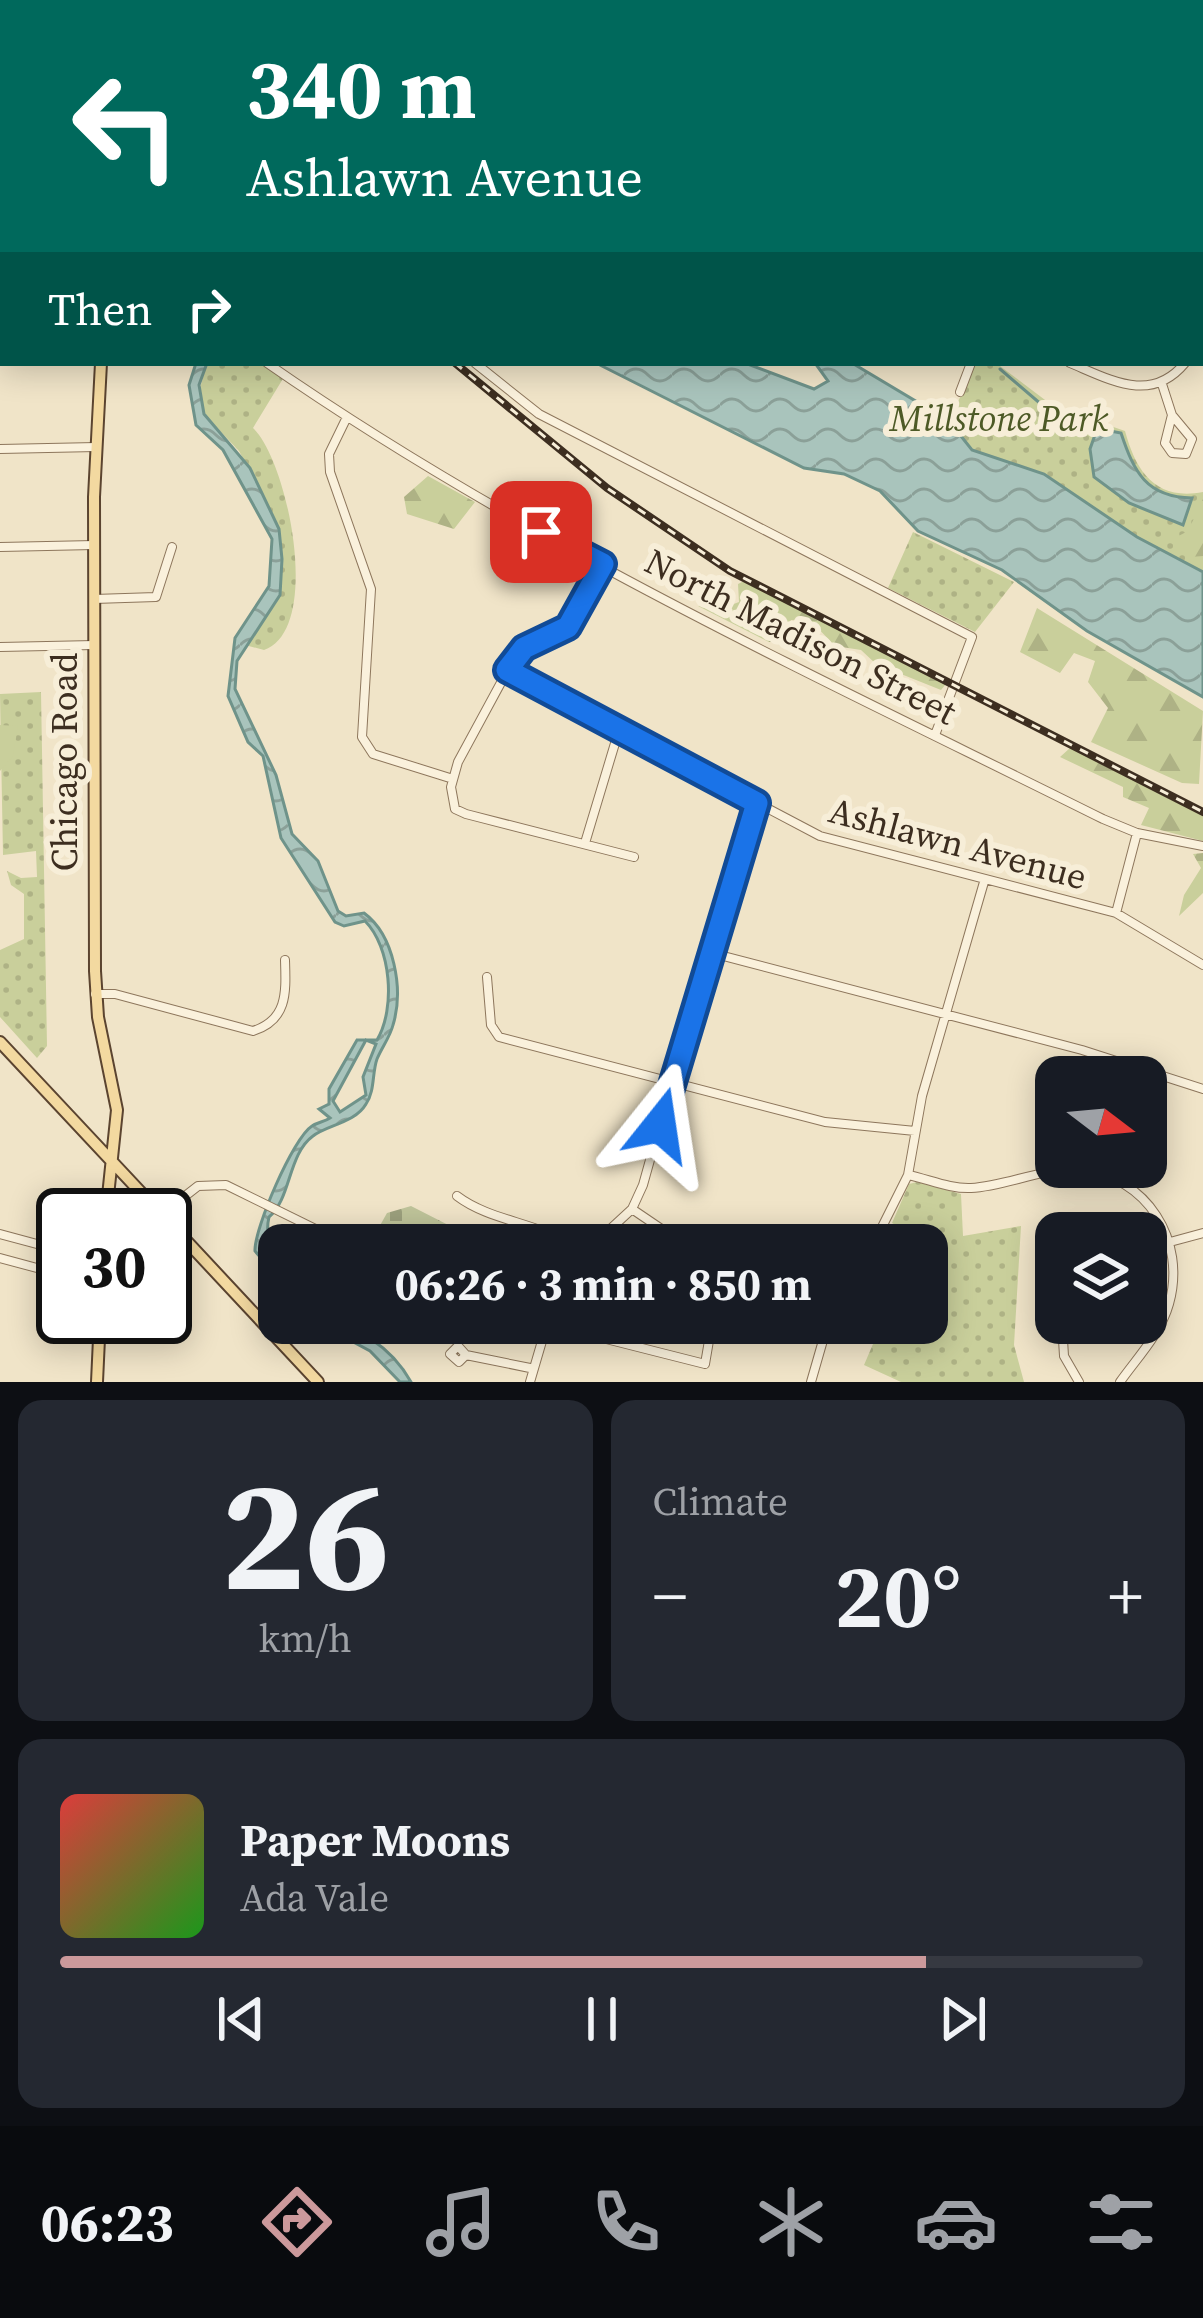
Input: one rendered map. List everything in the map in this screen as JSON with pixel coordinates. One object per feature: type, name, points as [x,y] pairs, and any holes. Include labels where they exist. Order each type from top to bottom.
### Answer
[{"type":"main road","name":"Chicago Road","points":[[101,366],[94,545],[95,994],[117,1110],[108,1188]]},
{"type":"main road","points":[[0,1042],[136,1188]]},
{"type":"main road","points":[[192,1247],[318,1382]]},
{"type":"main road","points":[[97,1382],[99,1344]]},
{"type":"street","name":"North Madison Street","points":[[271,366],[346,419],[603,564],[1137,833],[1203,846]]},
{"type":"street","points":[[287,377],[294,366]]},
{"type":"street","points":[[479,366],[538,414],[972,638],[935,735]]},
{"type":"street","points":[[960,392],[970,366]]},
{"type":"street","points":[[1078,366],[1130,386],[1162,383],[1182,366]]},
{"type":"street","points":[[1162,383],[1172,415],[1192,439],[1186,454],[1172,453],[1166,443],[1172,415]]},
{"type":"street","points":[[346,419],[328,454],[370,589],[362,737],[385,759],[452,779]]},
{"type":"street","points":[[0,449],[96,447]]},
{"type":"street","points":[[0,547],[94,545]]},
{"type":"street","points":[[94,599],[156,597],[172,547]]},
{"type":"street","points":[[603,564],[568,627],[524,648],[507,670],[452,779],[452,804],[460,812],[634,856]]},
{"type":"street","points":[[0,647],[94,645]]},
{"type":"street","name":"Ashlawn Avenue","points":[[507,670],[844,844],[1116,913],[1203,965]]},
{"type":"street","points":[[585,843],[619,730]]},
{"type":"street","points":[[616,1224],[632,1209],[757,803]]},
{"type":"street","points":[[1116,913],[1137,833]]},
{"type":"street","points":[[883,1224],[908,1174],[945,1014],[984,882]]},
{"type":"street","points":[[708,952],[1203,1088]]},
{"type":"street","points":[[95,994],[115,994],[253,1030],[268,1026],[280,1014],[285,960]]},
{"type":"street","points":[[487,977],[492,1030],[499,1037],[846,1126],[915,1131]]},
{"type":"street","points":[[908,1174],[968,1188],[1062,1171],[1096,1173],[1141,1196],[1163,1224],[1174,1264],[1168,1309],[1120,1382]]},
{"type":"street","points":[[192,1190],[211,1184],[234,1187],[307,1224]]},
{"type":"street","points":[[458,1196],[472,1207],[531,1224]]},
{"type":"street","points":[[632,1209],[654,1224]]},
{"type":"street","points":[[1170,1242],[1203,1233]]},
{"type":"street","points":[[0,1234],[36,1244]]},
{"type":"street","points":[[0,1258],[36,1268]]},
{"type":"street","points":[[530,1382],[539,1344]]},
{"type":"street","points":[[626,1344],[705,1364],[708,1344]]},
{"type":"street","points":[[811,1382],[823,1344]]},
{"type":"street","points":[[1063,1344],[1064,1356],[1079,1382]]},
{"type":"street","points":[[466,1355],[530,1368]]},
{"type":"green space","points":[[206,366],[268,366],[284,377],[253,428],[278,474],[294,544],[296,579],[292,611],[282,636],[264,650],[245,645],[277,602],[271,511],[239,451],[204,414],[199,392]]},
{"type":"green space","name":"Millstone Park","points":[[975,366],[1000,366],[1053,406],[1125,431],[1135,459],[1150,480],[1173,492],[1203,492],[1203,572],[1137,537],[1044,474],[972,450],[949,421]]},
{"type":"green space","points":[[428,476],[475,502],[454,529],[407,514],[404,497]]},
{"type":"green space","points":[[1203,499],[1203,556],[1190,557],[1169,541],[1188,531]]},
{"type":"green space","points":[[913,532],[1014,582],[975,632],[888,588]]},
{"type":"green space","points":[[744,581],[946,684],[941,690],[876,664],[861,650],[835,646],[811,621],[791,620],[776,642],[769,642],[698,606],[723,608],[739,602],[738,584]]},
{"type":"green space","points":[[1037,608],[1203,711],[1199,784],[1182,783],[1091,742],[1108,708],[1088,682],[1095,661],[1074,653],[1060,673],[1020,652]]},
{"type":"green space","points":[[41,692],[47,1046],[37,1058],[0,1017],[0,950],[24,939],[24,894],[11,885],[7,871],[21,878],[37,877],[36,851],[3,855],[0,694]]},
{"type":"green space","points":[[0,725],[18,726],[13,756],[0,771]]},
{"type":"green space","points":[[1070,748],[1203,816],[1203,841],[1141,825],[1149,808],[1123,797],[1123,787],[1060,757]]},
{"type":"green space","points":[[1203,853],[1203,893],[1179,916],[1184,895],[1201,868],[1193,854]]},
{"type":"green space","points":[[909,1184],[961,1194],[963,1236],[1021,1226],[1014,1345],[1024,1382],[901,1382],[864,1365],[873,1344],[948,1344],[948,1224],[892,1223]]},
{"type":"green space","points":[[411,1206],[446,1224],[381,1224],[387,1213]]},
{"type":"water","points":[[195,366],[206,366],[199,385],[204,414],[250,468],[279,529],[280,595],[237,661],[235,689],[276,775],[292,834],[318,861],[338,911],[346,916],[364,913],[383,935],[397,980],[393,1025],[377,1059],[369,1099],[355,1115],[305,1144],[269,1224],[261,1224],[285,1165],[304,1134],[330,1118],[319,1109],[329,1104],[329,1089],[357,1040],[366,1040],[377,1040],[387,1012],[388,978],[374,932],[365,921],[344,926],[335,922],[281,838],[263,756],[248,742],[228,696],[235,638],[269,586],[272,539],[223,450],[196,425],[189,385]],"holes":[[[366,1040],[376,1044],[363,1077],[366,1095],[340,1112],[333,1101]]]},
{"type":"water","points":[[602,366],[753,366],[814,389],[828,381],[817,366],[857,366],[949,421],[972,450],[1044,474],[1137,537],[1203,572],[1203,697],[1087,631],[1002,570],[918,531],[880,491],[844,474],[804,468]]},
{"type":"water","points":[[1096,432],[1121,433],[1144,480],[1163,493],[1192,498],[1183,525],[1129,503],[1094,477],[1090,449]]},
{"type":"water","points":[[357,1344],[377,1344],[411,1382],[400,1382]]},
{"type":"waterway","points":[[1000,369],[1042,405],[1105,430]]},
{"type":"railway","points":[[459,366],[607,488],[730,571],[1203,812]]},
{"type":"route","points":[[541,532],[603,564],[568,627],[524,648],[507,670],[757,803],[747,822],[660,1125]]}]
